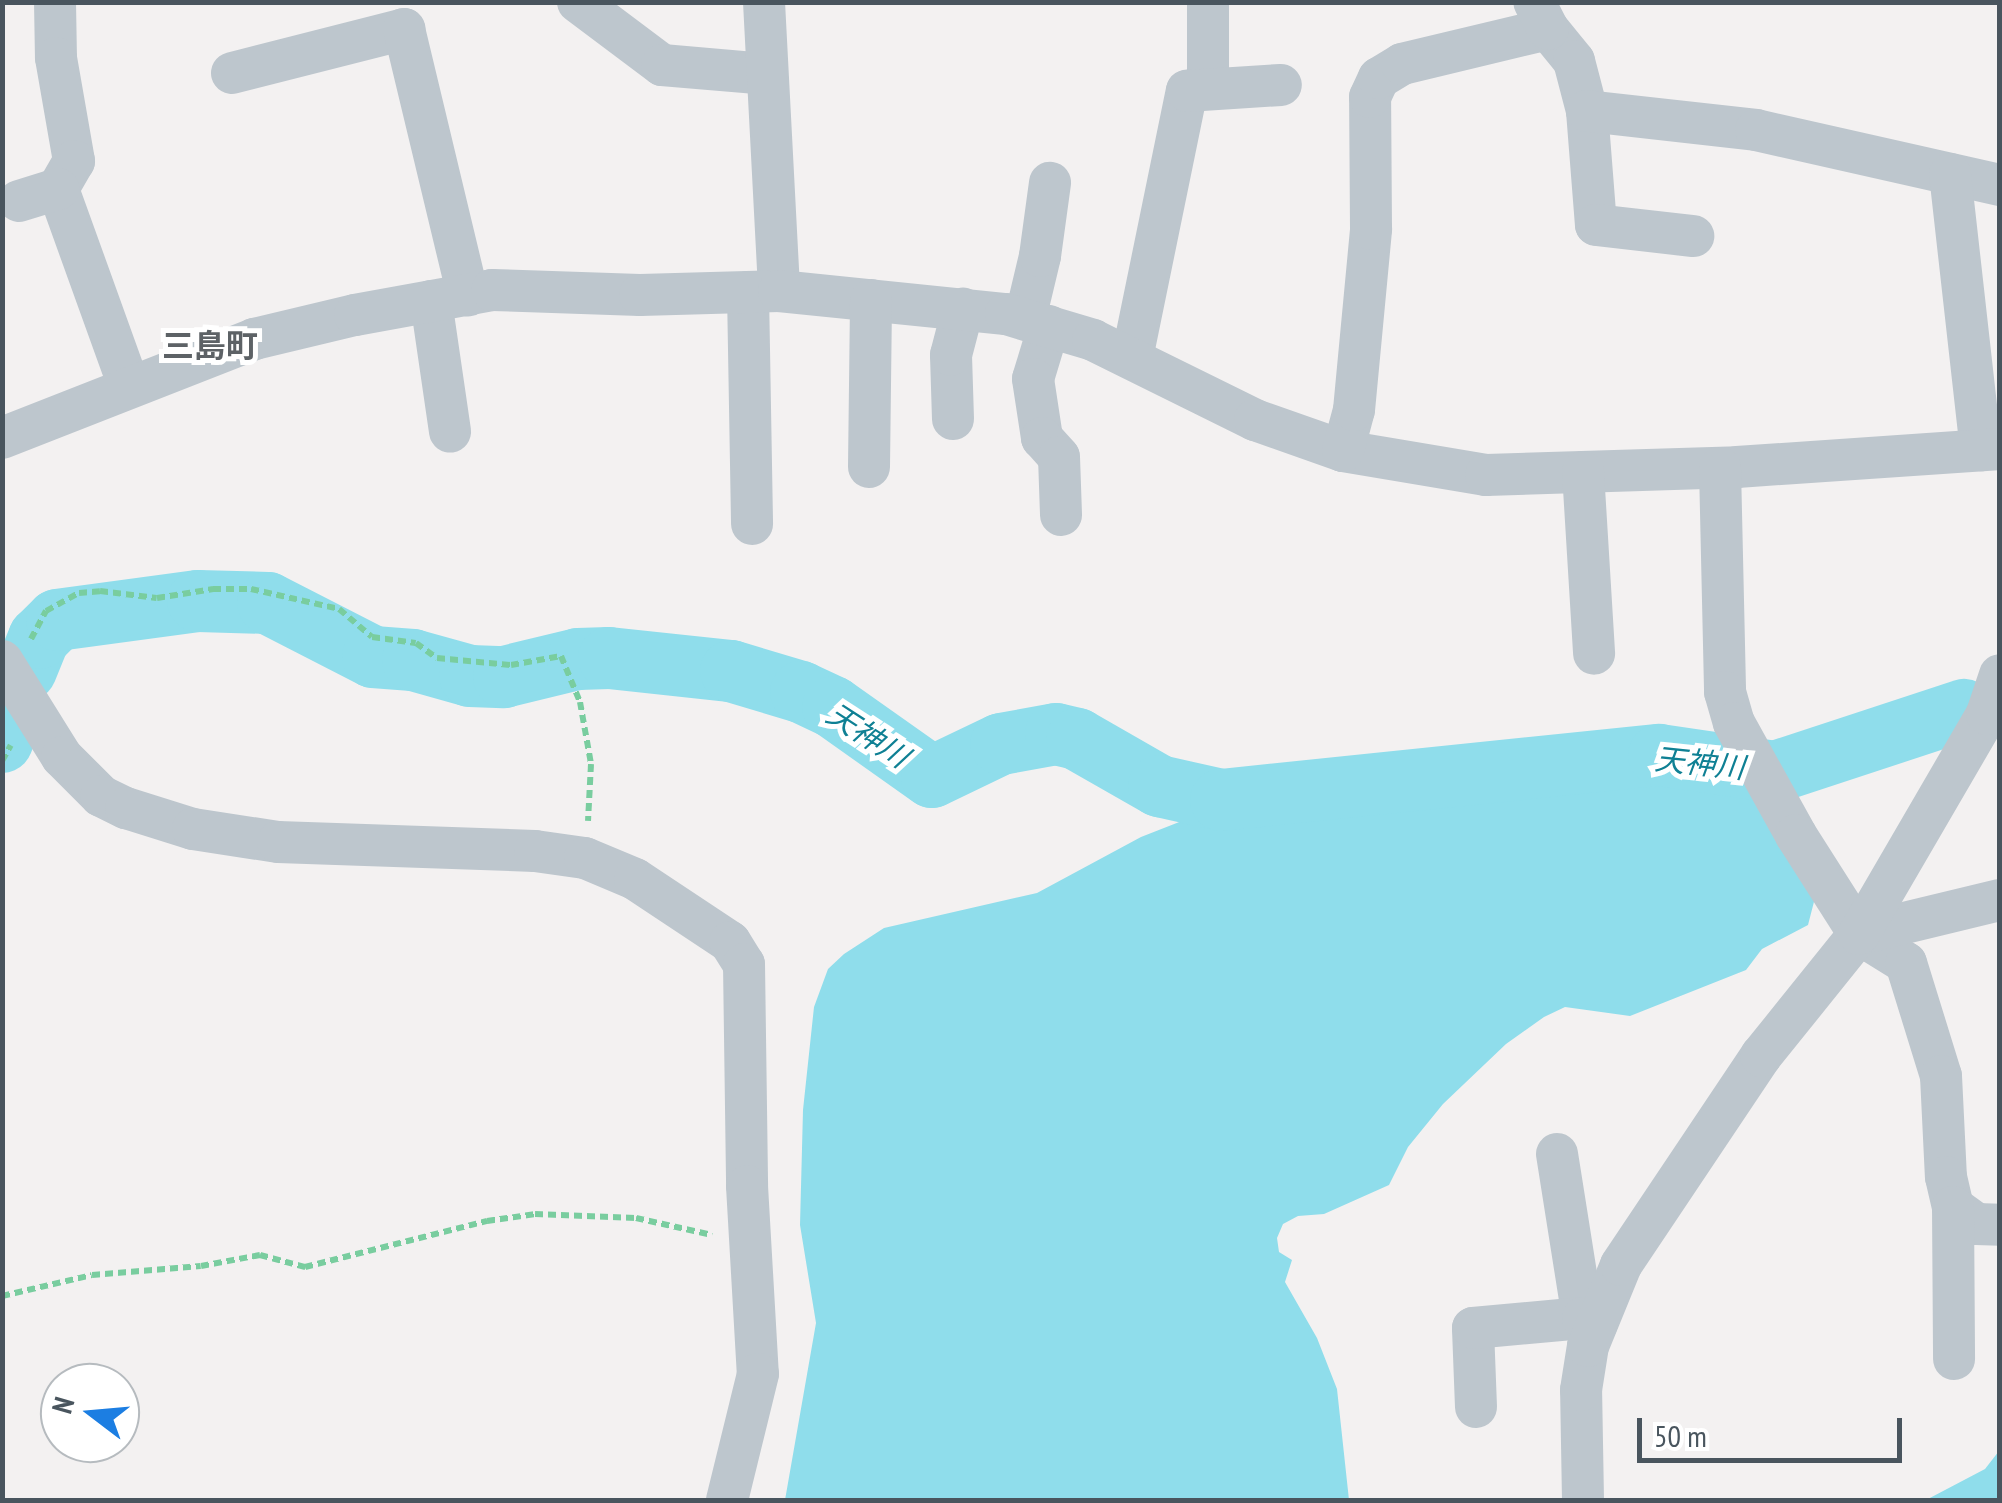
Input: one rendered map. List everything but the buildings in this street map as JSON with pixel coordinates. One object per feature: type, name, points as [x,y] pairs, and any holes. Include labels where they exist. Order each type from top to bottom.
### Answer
[{"type":"street","points":[[55,2],[56,58],[74,161],[38,195],[129,386]]},
{"type":"street","points":[[578,2],[662,65],[767,74]]},
{"type":"street","points":[[752,524],[763,292],[767,74],[764,2]]},
{"type":"street","points":[[1208,2],[1208,90]]},
{"type":"street","points":[[1343,451],[1354,410],[1371,229],[1370,97],[1379,78],[1402,64],[1541,16],[1574,60],[1587,111],[1596,225],[1693,236]]},
{"type":"street","points":[[232,73],[404,29],[450,298],[450,432]]},
{"type":"street","points":[[1132,358],[1188,91],[1281,85]]},
{"type":"street","points":[[1587,111],[1756,130],[2000,185]]},
{"type":"street","points":[[2,438],[254,339],[492,290],[763,292],[963,309],[1037,323],[1132,358],[1255,420],[1343,451],[1486,475],[1720,468],[1990,450],[1950,174]]},
{"type":"street","points":[[1050,183],[1040,256],[1033,379],[1042,438],[1059,458],[1061,515]]},
{"type":"street","points":[[870,467],[872,300]]},
{"type":"street","points":[[953,419],[951,355],[963,309]]},
{"type":"street","points":[[1720,468],[1724,692],[1734,724],[1859,934],[1906,963],[1941,1076],[1946,1177],[1954,1207],[1954,1359]]},
{"type":"street","points":[[1584,472],[1594,654]]},
{"type":"street","points":[[1590,1321],[1621,1265],[1762,1056],[1859,934],[1988,714],[2000,674]]},
{"type":"street","points":[[15,683],[62,756],[101,796],[159,820],[278,842],[534,851],[585,858],[635,880],[730,942],[744,964],[750,1246],[758,1374],[727,1500]]},
{"type":"street","points":[[1859,934],[2000,900]]},
{"type":"street","points":[[1557,1154],[1590,1321],[1581,1390],[1583,1500]]},
{"type":"street","points":[[1954,1207],[1976,1224],[2000,1225]]},
{"type":"street","points":[[1476,1407],[1473,1328],[1590,1321]]},
{"type":"path","points":[[15,683],[46,612],[61,600],[100,591],[157,598],[213,590],[284,594],[339,610],[372,636],[416,642],[437,658],[496,665],[562,658],[580,702],[591,764],[585,858]]},
{"type":"path","points":[[2,1296],[92,1275],[202,1266],[260,1255],[306,1267],[488,1221],[534,1214],[636,1218],[750,1246]]},
{"type":"water","points":[[1653,768],[1745,784],[1816,894],[1808,925],[1762,949],[1746,970],[1630,1016],[1565,1007],[1544,1017],[1506,1044],[1443,1104],[1408,1147],[1389,1185],[1324,1214],[1298,1216],[1283,1224],[1277,1238],[1279,1252],[1292,1260],[1285,1282],[1317,1338],[1337,1389],[1349,1500],[785,1500],[816,1323],[800,1225],[803,1110],[814,1007],[828,969],[844,954],[884,928],[1037,893],[1141,837],[1192,817]]},
{"type":"water","points":[[1999,1451],[1999,1500],[1926,1500],[1985,1469]]},
{"type":"waterway","name":"天神川","points":[[26,670],[39,638],[57,620],[198,601],[268,603],[373,657],[413,660],[470,676],[504,677],[578,659],[609,658],[731,671],[801,692],[833,707],[932,777],[1001,744],[1056,734],[1077,739],[1159,786],[1221,800],[1659,755],[1775,772],[1964,710]]},
{"type":"waterway","name":"天神川","points":[[2,742],[12,716]]},
{"type":"district","name":"三島町","points":[[210,345]]}]
